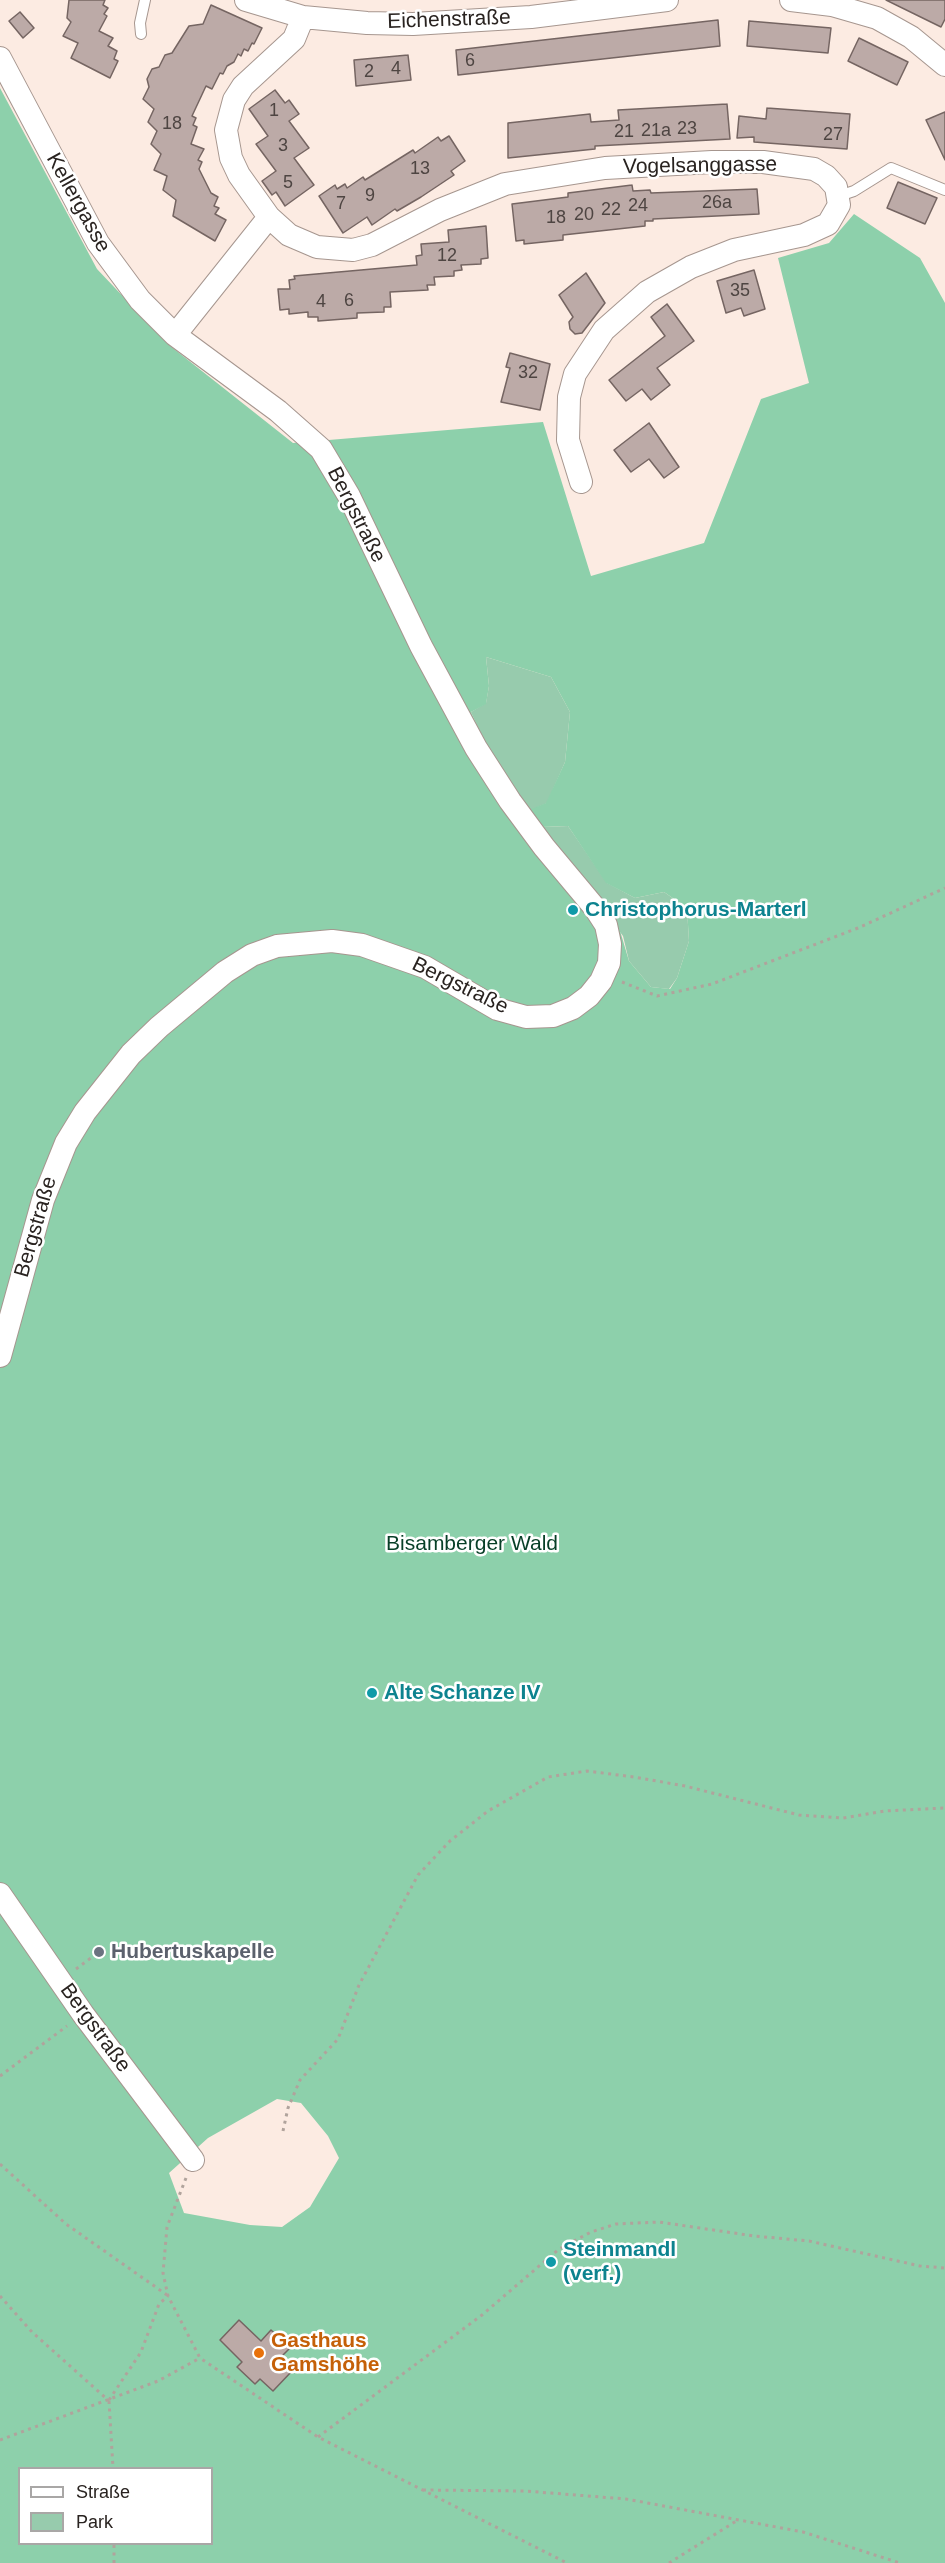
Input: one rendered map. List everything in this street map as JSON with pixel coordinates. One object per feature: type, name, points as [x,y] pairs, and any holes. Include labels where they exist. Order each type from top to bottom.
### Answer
[{"type":"street","points":[[246,0],[303,17]]},
{"type":"street","name":"Eichenstraße","points":[[303,17],[367,23],[477,21],[667,0]]},
{"type":"street","points":[[791,0],[832,5],[877,18],[910,37],[945,65]]},
{"type":"street","name":"Vogelsanggasse","points":[[303,17],[294,39],[243,86],[234,100],[226,130],[231,158],[250,193],[269,217],[301,242],[333,250],[353,250],[372,245],[440,210],[505,184],[605,168],[712,162],[762,162],[814,169],[832,181],[839,196]]},
{"type":"street","name":"Kellergasse","points":[[0,58],[109,260],[140,300],[175,335]]},
{"type":"street","points":[[581,482],[568,440],[569,397],[575,374],[604,330],[647,292],[691,267],[734,250],[804,235],[828,224],[837,214],[839,196]]},
{"type":"street","points":[[175,335],[269,217]]},
{"type":"street","name":"Bergstraße","points":[[0,1356],[43,1200],[66,1143],[85,1112],[131,1054],[159,1027],[225,972],[252,955],[277,946],[332,941],[362,945],[424,967],[497,1009],[526,1017],[553,1016],[573,1008],[589,996],[601,981],[609,963],[610,944],[606,925],[510,801],[476,748],[421,646],[349,496],[321,449],[278,411],[175,335]]},
{"type":"street","name":"Bergstraße","points":[[0,1894],[83,2014],[194,2160]]},
{"type":"lane","points":[[141,34],[141,17],[145,0]]},
{"type":"lane","points":[[839,196],[854,191],[891,168],[945,190]]},
{"type":"path","points":[[609,963],[624,984],[657,996],[712,984],[858,928],[945,888]]},
{"type":"path","points":[[283,2131],[288,2108],[300,2080],[338,2039],[359,1985],[418,1875],[450,1842],[488,1811],[548,1777],[587,1771],[634,1777],[696,1789],[799,1815],[843,1818],[885,1811],[945,1808]]},
{"type":"path","points":[[77,1968],[99,1952]]},
{"type":"path","points":[[0,2076],[83,2014]]},
{"type":"path","points":[[194,2160],[167,2227],[164,2273],[168,2296],[200,2358],[318,2437],[567,2563]]},
{"type":"path","points":[[0,2164],[66,2224],[168,2296]]},
{"type":"path","points":[[318,2437],[482,2315],[559,2249],[591,2232],[616,2224],[659,2222],[754,2236],[809,2241],[920,2266],[945,2268]]},
{"type":"path","points":[[0,2296],[32,2332],[109,2401]]},
{"type":"path","points":[[113,2467],[109,2401],[141,2352],[159,2304],[168,2296]]},
{"type":"path","points":[[0,2440],[158,2381],[200,2358]]},
{"type":"path","points":[[422,2490],[584,2494],[739,2519],[803,2532],[900,2563]]},
{"type":"path","points":[[669,2563],[739,2519]]},
{"type":"path","points":[[114,2545],[114,2563]]},
{"type":"green space","name":"Bisamberger Wald","points":[[0,88],[97,269],[169,345],[293,443],[543,422],[591,576],[704,543],[761,399],[809,383],[778,258],[829,243],[854,214],[920,258],[945,303],[945,2563],[0,2563]],"holes":[[[486,657],[551,677],[570,712],[565,762],[546,803],[529,810],[488,751],[471,712],[486,704],[489,686]],[[568,826],[606,883],[635,898],[664,892],[687,908],[689,941],[677,978],[670,989],[651,987],[629,961],[618,924],[542,827]],[[277,2099],[301,2103],[328,2136],[339,2158],[310,2207],[282,2227],[250,2225],[184,2213],[169,2173],[208,2138]]]},
{"type":"green space","points":[[486,657],[551,677],[570,712],[565,762],[547,803],[529,811],[488,751],[471,712],[486,703],[489,686]]},
{"type":"green space","points":[[568,826],[607,883],[635,898],[664,892],[687,908],[689,941],[677,978],[669,989],[651,987],[629,961],[623,936],[542,827]]},
{"type":"building","points":[[69,0],[105,0],[103,5],[108,8],[104,14],[107,16],[99,31],[113,38],[108,46],[117,51],[114,59],[118,61],[110,78],[71,58],[78,43],[63,36],[71,22],[67,18]]},
{"type":"building","points":[[886,0],[945,0],[945,19],[941,27]]},
{"type":"building","points":[[211,5],[262,28],[248,51],[244,49],[241,56],[238,54],[223,74],[220,73],[212,89],[206,86],[192,116],[196,118],[193,125],[197,127],[191,144],[204,149],[198,160],[202,162],[199,169],[211,193],[218,197],[214,206],[219,208],[215,214],[226,220],[215,241],[173,216],[176,200],[163,190],[167,176],[154,170],[161,154],[151,144],[157,131],[148,122],[154,109],[143,99],[149,87],[147,79],[152,69],[159,67],[165,55],[172,53],[189,26],[203,24]]},
{"type":"building","points":[[20,12],[34,28],[23,38],[9,21]]},
{"type":"building","points":[[718,20],[720,46],[458,75],[456,50]]},
{"type":"building","points":[[749,21],[831,28],[828,53],[747,46]]},
{"type":"building","points":[[859,38],[908,62],[897,85],[848,61]]},
{"type":"building","points":[[408,55],[411,80],[356,86],[354,60]]},
{"type":"building","points":[[275,90],[285,103],[289,100],[299,114],[289,121],[309,148],[294,158],[314,185],[285,206],[276,192],[272,195],[262,181],[276,171],[256,144],[268,136],[249,109]]},
{"type":"building","points":[[727,104],[730,139],[595,146],[595,149],[508,158],[508,123],[590,114],[591,122],[619,120],[618,110]]},
{"type":"building","points":[[767,108],[850,114],[847,149],[754,142],[754,137],[737,138],[739,116],[766,119]]},
{"type":"building","points":[[945,112],[945,160],[926,120]]},
{"type":"building","points":[[449,136],[465,161],[451,171],[454,175],[372,225],[367,217],[343,233],[319,196],[335,185],[337,189],[345,184],[347,188],[363,177],[365,180],[413,150],[415,153],[438,137],[441,141]]},
{"type":"building","points":[[898,182],[937,198],[925,224],[887,208]]},
{"type":"building","points":[[632,185],[633,191],[650,190],[651,193],[757,189],[759,214],[653,219],[653,221],[645,221],[645,226],[563,235],[563,240],[524,244],[524,240],[516,241],[512,204],[568,197],[568,193]]},
{"type":"building","points":[[486,226],[488,258],[481,259],[481,264],[461,265],[462,270],[454,271],[454,276],[434,277],[435,285],[427,285],[428,290],[390,292],[391,307],[384,307],[384,312],[357,313],[357,318],[318,321],[318,317],[308,317],[308,312],[289,314],[289,309],[280,310],[278,289],[290,289],[289,280],[295,279],[294,276],[417,265],[416,256],[422,255],[421,244],[449,242],[448,230]]},
{"type":"building","points":[[754,270],[765,309],[744,316],[741,308],[726,313],[717,281]]},
{"type":"building","points":[[586,273],[605,303],[582,333],[575,334],[570,329],[569,322],[573,317],[559,295]]},
{"type":"building","points":[[667,304],[694,341],[657,368],[670,385],[651,400],[642,389],[626,401],[609,380],[665,336],[651,317]]},
{"type":"building","points":[[510,353],[550,364],[540,410],[501,402],[510,368],[506,367]]},
{"type":"building","points":[[649,423],[679,467],[664,478],[649,459],[631,472],[614,450]]},
{"type":"building","name":"Gasthaus Gamshöhe","points":[[239,2320],[261,2341],[271,2330],[290,2348],[279,2359],[292,2371],[273,2391],[260,2379],[255,2384],[237,2367],[242,2362],[220,2340]]},
{"type":"place","name":"Christophorus-Marterl","points":[[573,910]]},
{"type":"place","name":"Alte Schanze IV","points":[[372,1693]]},
{"type":"place","name":"Hubertuskapelle","points":[[99,1952]]},
{"type":"place","name":"Steinmandl (verf.)","points":[[551,2262]]},
{"type":"place","name":"Gasthaus Gamshöhe","points":[[259,2353]]}]
